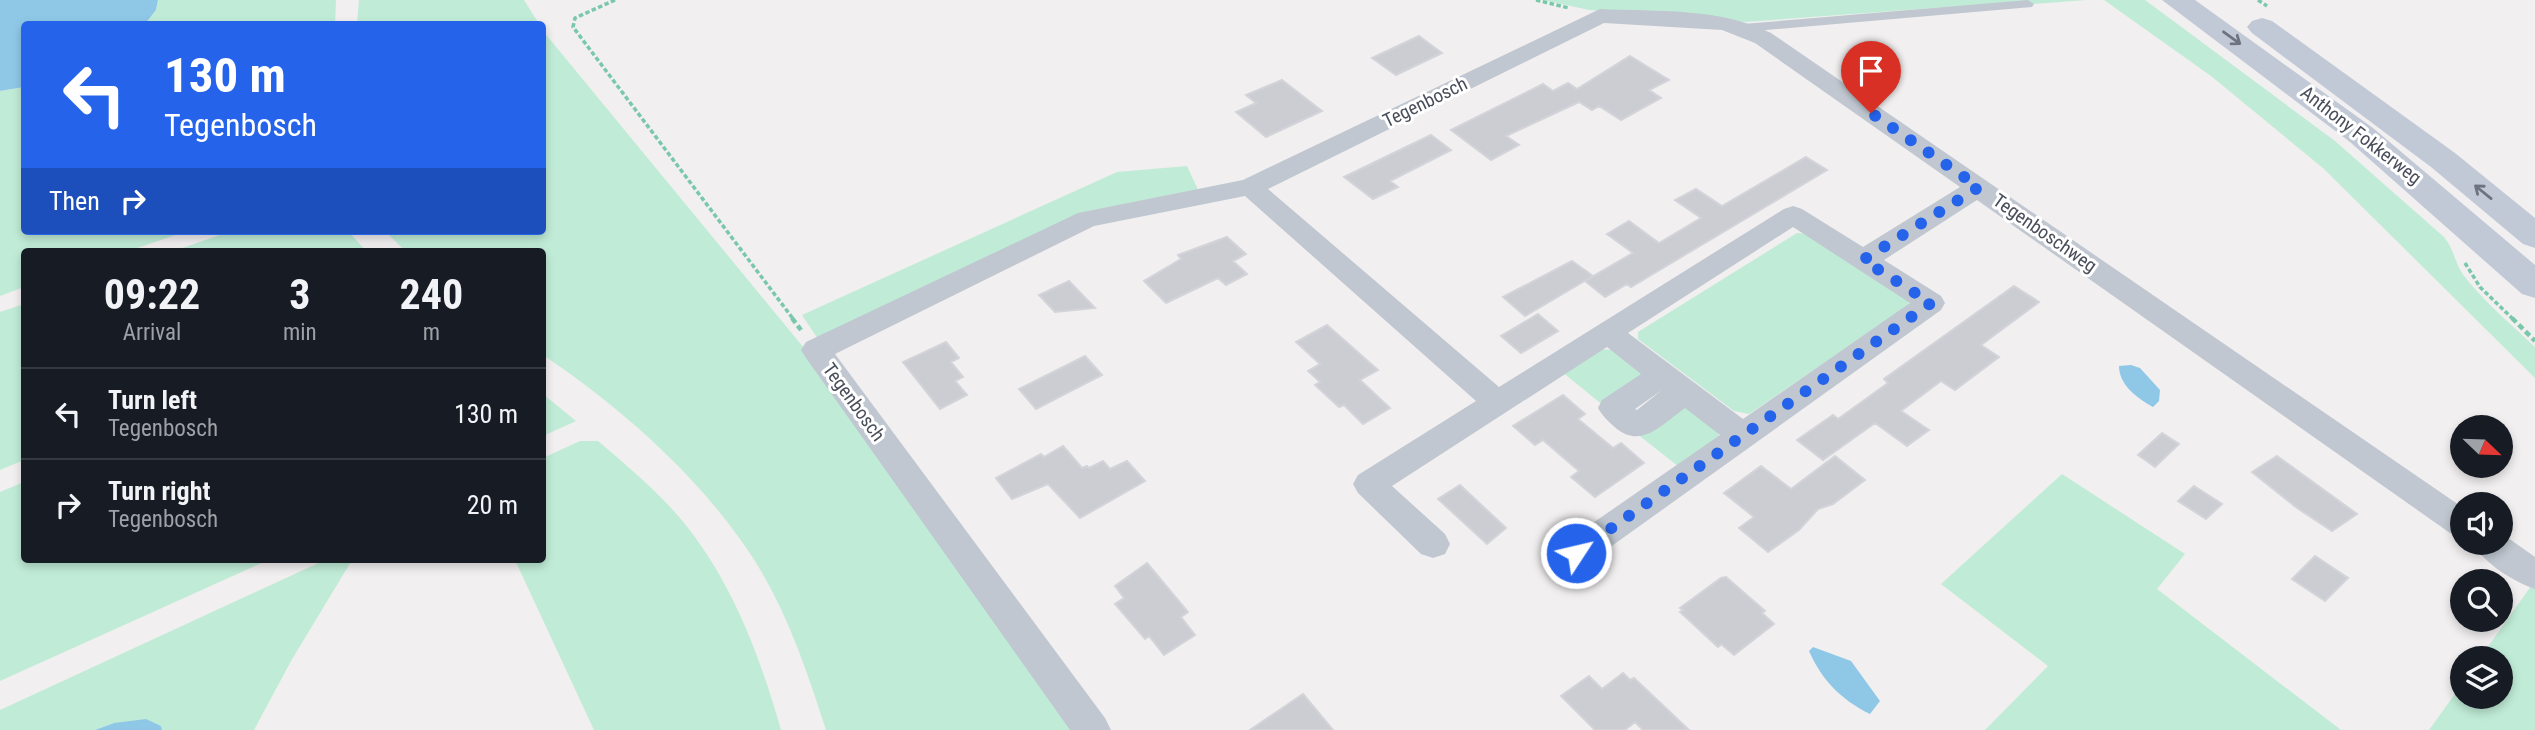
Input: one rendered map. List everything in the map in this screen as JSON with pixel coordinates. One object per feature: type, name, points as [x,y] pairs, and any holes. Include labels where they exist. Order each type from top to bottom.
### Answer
[{"type":"main road","name":"Anthony Fokkerweg","points":[[2176,0],[2332,110],[2462,217],[2535,285]]},
{"type":"main road","name":"Anthony Fokkerweg","points":[[2220,0],[2389,119],[2535,236]]},
{"type":"street","name":"Tegenbosch","points":[[1092,730],[816,350],[1087,219],[1250,187],[1600,16]]},
{"type":"street","name":"Tegenboschweg","points":[[1600,16],[1722,23],[1743,28],[1763,38],[2450,516]]},
{"type":"street","points":[[1250,187],[1497,402]]},
{"type":"street","points":[[1863,260],[1979,187]]},
{"type":"street","points":[[1433,544],[1369,484],[1793,215],[1931,303],[1576,553]]},
{"type":"street","points":[[1608,333],[1743,436]]},
{"type":"street","points":[[2507,555],[2535,575]]},
{"type":"lane","points":[[1743,28],[2028,4]]},
{"type":"path","points":[[615,0],[575,18],[573,27],[816,350]]},
{"type":"green space","points":[[158,0],[336,0],[335,21],[147,21],[156,10]]},
{"type":"green space","points":[[359,0],[524,0],[537,21],[357,21]]},
{"type":"green space","points":[[1543,0],[2086,0],[2034,4],[2029,1],[1745,22],[1589,10]]},
{"type":"green space","points":[[2104,0],[2145,0],[2335,141],[2444,237],[2461,271],[2472,286],[2535,347],[2535,378],[2324,169],[2211,76]]},
{"type":"green space","points":[[546,35],[818,365],[1084,730],[826,730],[786,620],[765,578],[732,528],[658,446],[602,398],[546,357],[546,248],[402,248],[389,235],[546,235]]},
{"type":"green space","points":[[21,88],[21,235],[175,235],[138,248],[21,248],[21,288],[0,296],[0,91]]},
{"type":"green space","points":[[1187,166],[1199,192],[1082,214],[818,339],[802,315],[1117,172]]},
{"type":"green space","points":[[1797,233],[1809,234],[1909,302],[1908,306],[1749,414],[1734,411],[1638,339],[1638,332]]},
{"type":"green space","points":[[220,235],[352,235],[363,248],[182,248]]},
{"type":"green space","points":[[21,305],[21,461],[0,470],[0,312]]},
{"type":"green space","points":[[1598,349],[1616,350],[1643,369],[1645,379],[1604,406],[1561,371]]},
{"type":"green space","points":[[546,396],[576,421],[546,435]]},
{"type":"green space","points":[[1677,405],[1691,407],[1718,427],[1719,442],[1683,470],[1636,433]]},
{"type":"green space","points":[[580,441],[598,441],[673,510],[693,534],[726,586],[752,642],[781,730],[594,730],[516,563],[546,563],[546,457]]},
{"type":"green space","points":[[2062,474],[2185,554],[2157,589],[2341,730],[1985,730],[2048,666],[1941,584]]},
{"type":"green space","points":[[21,483],[21,563],[261,563],[0,681],[0,492]]},
{"type":"green space","points":[[318,563],[350,563],[291,661],[254,730],[162,730],[161,726],[114,723],[95,730],[0,730],[0,710]]},
{"type":"green space","points":[[2531,586],[2535,588],[2535,730],[2429,730],[2450,701],[2450,709],[2513,709],[2513,646],[2488,646],[2498,632],[2513,632],[2513,611]]},
{"type":"water","points":[[0,0],[158,0],[156,10],[147,21],[21,21],[21,88],[0,91]]},
{"type":"water","points":[[2131,365],[2140,368],[2160,390],[2159,401],[2153,407],[2135,395],[2122,379],[2119,366]]},
{"type":"water","points":[[1813,647],[1851,661],[1880,701],[1870,714],[1850,702],[1826,680],[1809,651]]},
{"type":"water","points":[[146,719],[161,726],[162,730],[95,730],[114,723]]},
{"type":"building","points":[[1419,36],[1442,53],[1396,75],[1372,58]]},
{"type":"building","points":[[1630,56],[1669,80],[1649,90],[1661,98],[1621,120],[1599,106],[1592,110],[1579,102],[1506,136],[1519,145],[1491,160],[1451,130],[1543,84],[1553,91],[1568,83],[1577,89]]},
{"type":"building","points":[[1282,80],[1322,111],[1266,137],[1236,112],[1256,103],[1246,95]]},
{"type":"building","points":[[1431,135],[1451,150],[1390,181],[1398,187],[1373,199],[1344,177]]},
{"type":"building","points":[[1806,157],[1827,170],[1631,287],[1627,284],[1605,297],[1585,281],[1633,253],[1607,234],[1629,221],[1659,243],[1701,218],[1675,200],[1696,189],[1722,206]]},
{"type":"building","points":[[1227,237],[1246,254],[1233,261],[1247,274],[1226,285],[1218,278],[1166,303],[1144,281],[1181,259],[1178,255]]},
{"type":"building","points":[[1572,261],[1593,276],[1525,316],[1503,297]]},
{"type":"building","points":[[1069,281],[1095,308],[1055,312],[1039,295]]},
{"type":"building","points":[[2014,286],[2039,302],[1981,345],[1999,357],[1955,390],[1941,381],[1901,411],[1929,430],[1907,446],[1875,423],[1823,460],[1797,440],[1833,415],[1838,419],[1888,383],[1884,379]]},
{"type":"building","points":[[1538,314],[1558,331],[1521,353],[1501,336]]},
{"type":"building","points":[[1327,325],[1378,370],[1360,380],[1390,408],[1363,424],[1344,405],[1339,407],[1315,385],[1320,382],[1308,371],[1320,364],[1296,342]]},
{"type":"building","points":[[946,342],[959,358],[951,362],[963,377],[955,381],[967,395],[940,409],[903,362]]},
{"type":"building","points":[[1085,356],[1102,375],[1036,409],[1019,389]]},
{"type":"building","points":[[1563,395],[1585,414],[1578,419],[1613,448],[1621,443],[1644,463],[1595,497],[1571,477],[1579,471],[1543,440],[1535,445],[1513,426]]},
{"type":"building","points":[[2162,433],[2179,444],[2155,467],[2138,455]]},
{"type":"building","points":[[1063,446],[1082,468],[1089,468],[1103,461],[1110,469],[1127,461],[1145,481],[1080,518],[1048,484],[1012,499],[996,478],[1041,454],[1044,457]]},
{"type":"building","points":[[1835,456],[1865,480],[1833,504],[1818,509],[1799,530],[1768,552],[1739,528],[1754,517],[1724,493],[1761,466],[1791,489]]},
{"type":"building","points":[[2277,456],[2357,514],[2332,531],[2297,508],[2252,472]]},
{"type":"building","points":[[1460,485],[1506,528],[1487,544],[1438,499]]},
{"type":"building","points":[[2194,486],[2222,504],[2206,519],[2178,501]]},
{"type":"building","points":[[2315,556],[2348,578],[2325,601],[2292,579]]},
{"type":"building","points":[[1147,563],[1188,612],[1181,617],[1195,635],[1164,655],[1149,636],[1145,639],[1115,604],[1124,598],[1115,586]]},
{"type":"building","points":[[1726,577],[1765,611],[1762,613],[1774,624],[1734,655],[1721,644],[1718,647],[1680,612],[1683,610],[1680,608]]},
{"type":"building","points":[[1623,673],[1630,680],[1634,678],[1689,730],[1643,730],[1635,722],[1625,730],[1595,730],[1561,696],[1589,676],[1602,689]]},
{"type":"building","points":[[1303,694],[1333,730],[1250,730]]},
{"type":"route","points":[[1576,553],[1931,303],[1863,260],[1979,187],[1871,113]]}]
